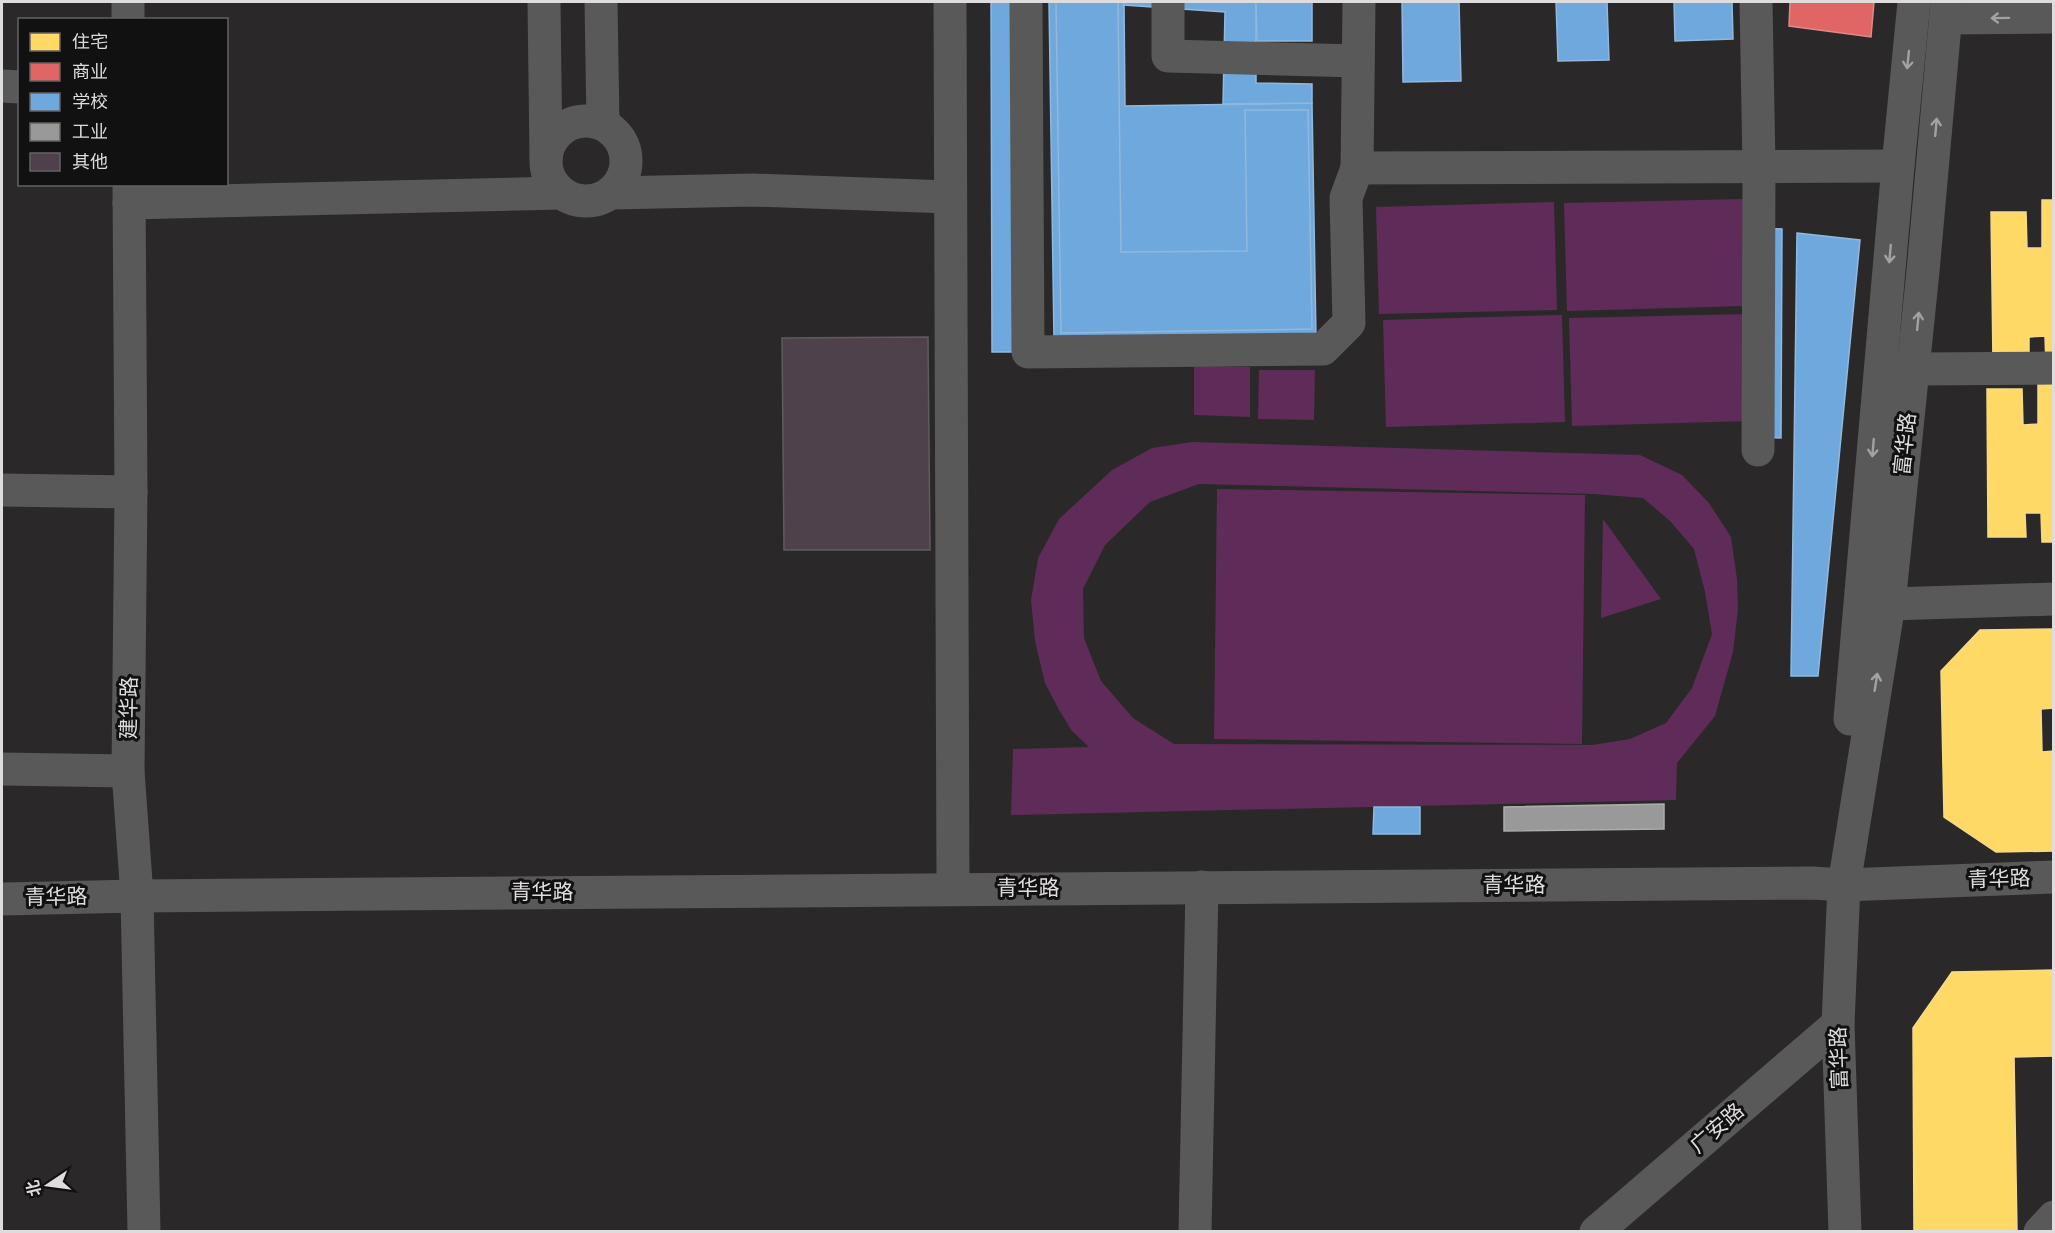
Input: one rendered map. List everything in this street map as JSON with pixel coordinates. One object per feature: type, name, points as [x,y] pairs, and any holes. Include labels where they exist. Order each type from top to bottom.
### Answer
[{"type":"street","points":[[128,2],[128,18]]},
{"type":"street","points":[[544,2],[546,158],[547,171],[552,183],[561,193],[573,200],[586,202],[600,200],[612,193],[621,183],[626,169],[626,156],[622,143],[614,132],[603,124],[584,122],[566,126],[549,146],[546,158]]},
{"type":"street","points":[[601,2],[603,124]]},
{"type":"street","points":[[950,2],[953,889]]},
{"type":"street","points":[[1026,2],[1028,352],[1323,349],[1349,323],[1346,198],[1357,168],[1359,2]]},
{"type":"street","points":[[1168,2],[1168,56],[1358,61]]},
{"type":"street","points":[[1756,2],[1759,167],[1758,450]]},
{"type":"street","name":"富华路","points":[[1844,885],[1840,835],[1914,2]]},
{"type":"street","points":[[1947,10],[2054,17]]},
{"type":"street","name":"富华路","points":[[1845,1232],[1838,1024],[1844,885],[1889,604],[1947,10]]},
{"type":"street","points":[[2,86],[18,87]]},
{"type":"street","points":[[1357,168],[1898,166]]},
{"type":"street","points":[[612,193],[753,190],[949,197]]},
{"type":"street","points":[[129,194],[561,193]]},
{"type":"street","name":"建华路","points":[[129,194],[131,492],[128,771],[137,896],[144,1232]]},
{"type":"street","points":[[1913,369],[2054,368]]},
{"type":"street","points":[[2,490],[131,492]]},
{"type":"street","points":[[1889,604],[2054,599]]},
{"type":"street","points":[[2,770],[128,771]]},
{"type":"street","name":"青华路","points":[[2,899],[1202,887],[1800,883],[1844,885],[2054,877]]},
{"type":"street","points":[[1196,1232],[1202,887]]},
{"type":"street","name":"广安路","points":[[1596,1232],[1838,1024]]},
{"type":"street","points":[[2040,1232],[2054,1217]]},
{"type":"shaded area","points":[[1743,199],[1745,306],[1567,311],[1564,203]]},
{"type":"shaded area","points":[[1554,202],[1557,310],[1379,314],[1376,207]]},
{"type":"shaded area","points":[[1747,314],[1750,421],[1572,426],[1569,318]]},
{"type":"shaded area","points":[[1562,315],[1565,422],[1386,427],[1383,320]]},
{"type":"shaded area","points":[[1194,366],[1250,367],[1250,417],[1194,415]]},
{"type":"shaded area","points":[[1259,370],[1315,370],[1314,420],[1258,419]]},
{"type":"shaded area","points":[[1192,442],[1640,455],[1682,475],[1709,503],[1731,537],[1737,579],[1738,609],[1733,652],[1715,716],[1677,763],[1676,800],[1011,815],[1013,749],[1089,747],[1072,731],[1045,683],[1035,641],[1031,600],[1038,558],[1059,519],[1112,470],[1152,448]],"holes":[[[1199,484],[1594,494],[1643,498],[1670,521],[1694,549],[1705,592],[1712,634],[1692,688],[1666,723],[1630,739],[1592,745],[1174,744],[1133,718],[1101,681],[1084,638],[1083,589],[1105,545],[1150,502]]]},
{"type":"shaded area","points":[[1217,489],[1585,495],[1582,744],[1214,739]]},
{"type":"shaded area","points":[[1603,519],[1661,599],[1601,618]]},
{"type":"building: 住宅","points":[[2042,200],[2054,200],[2054,366],[2046,366],[2045,336],[2029,337],[2029,361],[1993,361],[1991,212],[2026,212],[2027,248],[2042,248]]},
{"type":"building: 住宅","points":[[2038,376],[2054,376],[2054,542],[2042,542],[2041,513],[2025,513],[2026,537],[1988,537],[1987,389],[2022,389],[2023,425],[2038,424]]},
{"type":"building: 住宅","points":[[2054,629],[2054,708],[2041,709],[2042,752],[2054,751],[2054,851],[1996,852],[1944,817],[1941,671],[1980,630]]},
{"type":"building: 住宅","points":[[2054,970],[2054,1056],[2014,1057],[2017,1232],[1914,1232],[1913,1028],[1952,972]]},
{"type":"building: 商业","points":[[1790,2],[1874,2],[1871,37],[1789,26]]},
{"type":"building: 学校","points":[[991,2],[1014,2],[1014,352],[992,352]]},
{"type":"building: 学校","points":[[1049,2],[1124,2],[1125,106],[1312,103],[1316,337],[1054,340]]},
{"type":"building: 学校","points":[[1056,2],[1118,2],[1121,252],[1247,251],[1245,110],[1308,110],[1312,329],[1061,333]]},
{"type":"building: 学校","points":[[1124,2],[1256,2],[1256,83],[1312,84],[1312,103],[1223,104],[1225,12],[1124,5]]},
{"type":"building: 学校","points":[[1256,2],[1312,2],[1312,41],[1257,41]]},
{"type":"building: 学校","points":[[1402,2],[1459,2],[1461,81],[1403,82]]},
{"type":"building: 学校","points":[[1556,2],[1607,2],[1609,60],[1558,61]]},
{"type":"building: 学校","points":[[1674,2],[1732,2],[1733,39],[1675,41]]},
{"type":"building: 学校","points":[[1764,228],[1782,229],[1781,438],[1763,437]]},
{"type":"building: 学校","points":[[1797,233],[1860,240],[1818,676],[1791,676]]},
{"type":"building: 学校","points":[[1374,807],[1420,807],[1420,834],[1373,834]]},
{"type":"building: 工业","points":[[1664,804],[1664,829],[1504,831],[1504,807]]},
{"type":"building: 其他","points":[[928,337],[930,550],[784,550],[782,338]]}]
